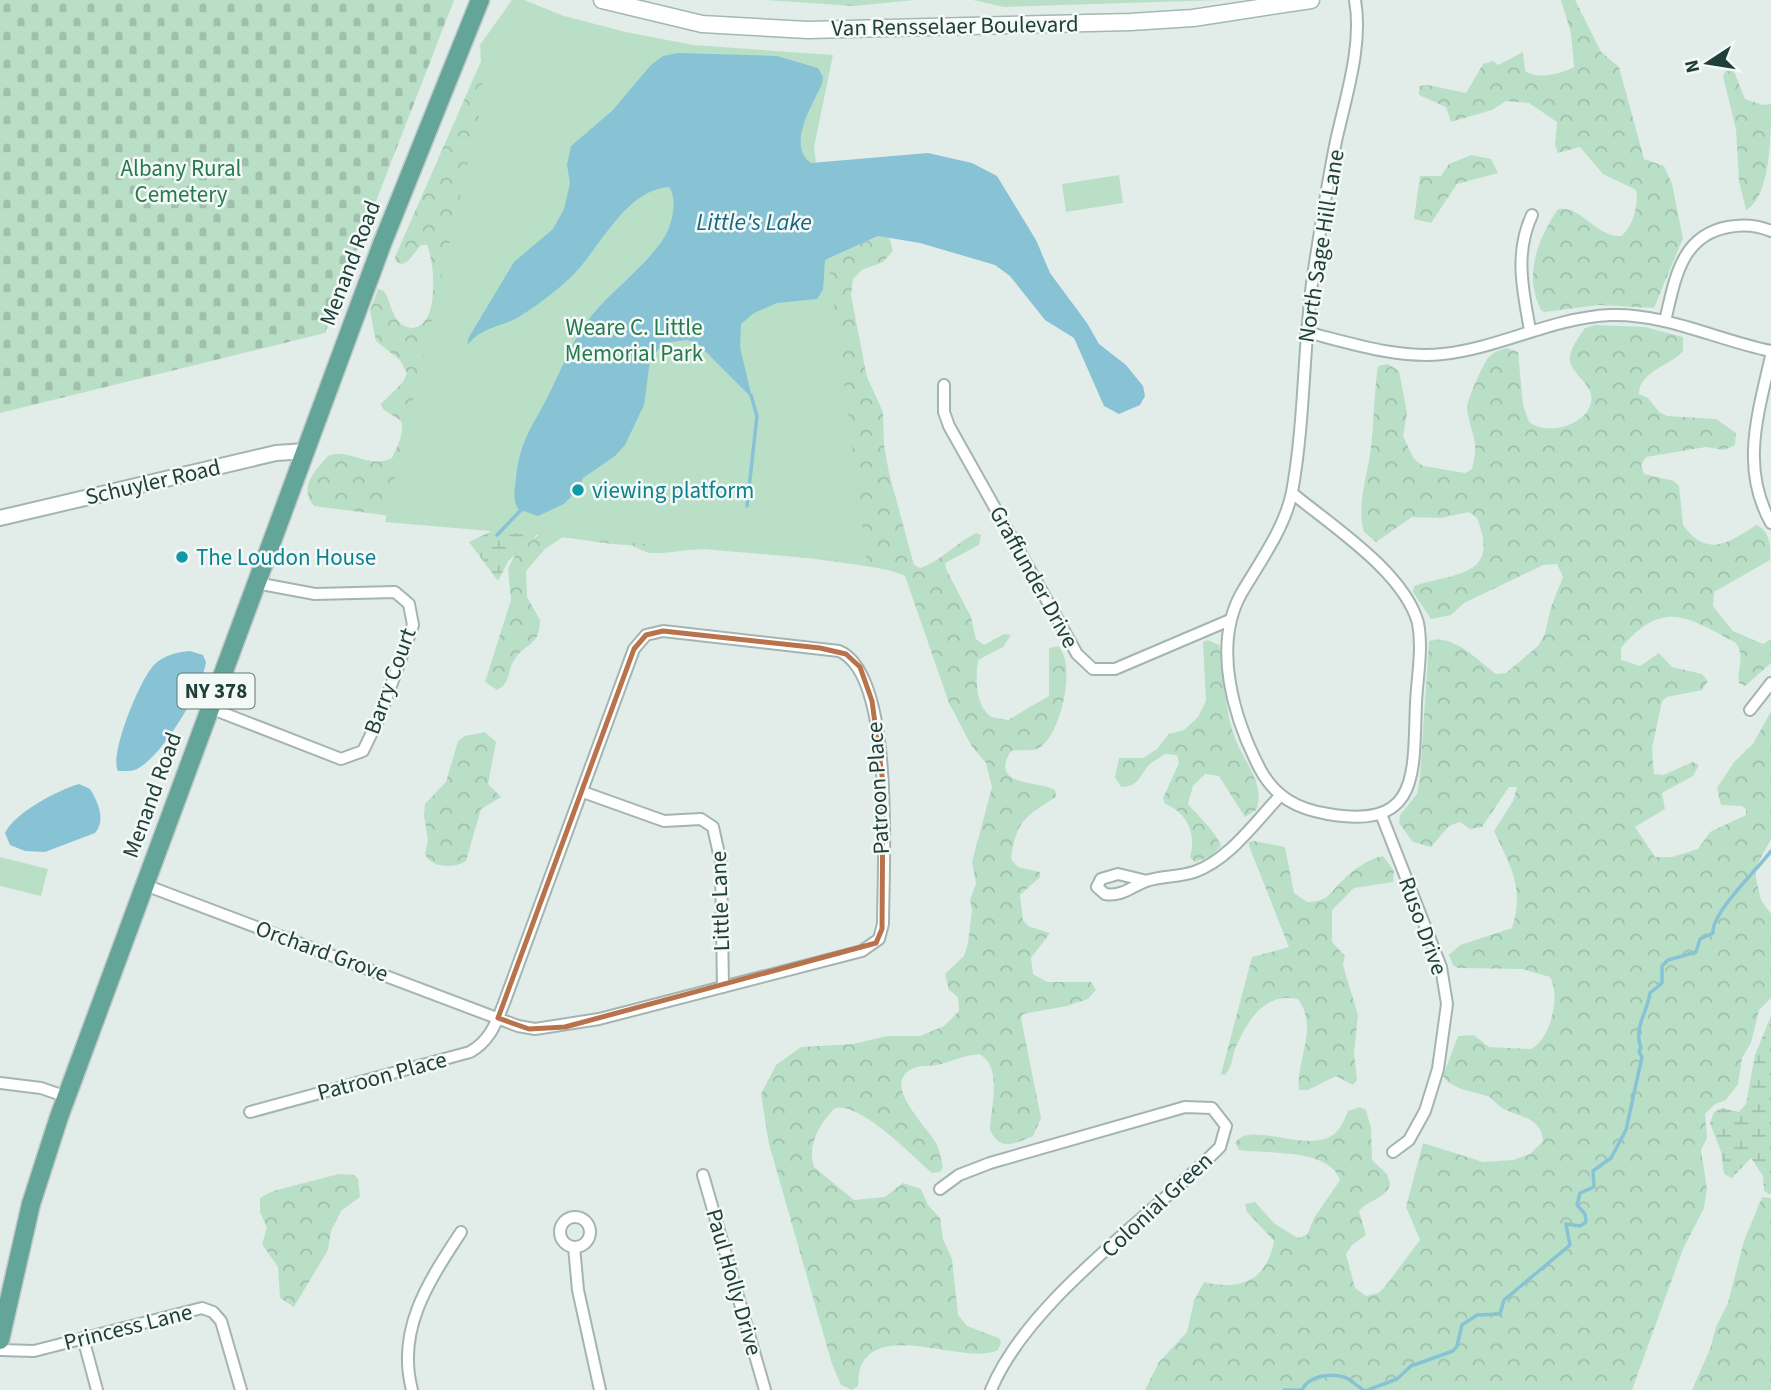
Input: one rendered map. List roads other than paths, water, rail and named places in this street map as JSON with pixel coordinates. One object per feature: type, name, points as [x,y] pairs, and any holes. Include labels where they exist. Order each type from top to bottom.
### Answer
[{"type":"main road","name":"Menand Road","points":[[0,1340],[31,1204],[66,1097],[382,244],[480,0]]},
{"type":"main road","name":"Van Rensselaer Boulevard","points":[[602,0],[702,24],[808,30],[1130,22],[1193,18],[1311,0]]},
{"type":"street","name":"North Sage Hill Lane","points":[[1230,620],[1237,601],[1275,534],[1292,493],[1307,332],[1334,151],[1352,64],[1357,18],[1355,0]]},
{"type":"street","points":[[1530,330],[1520,266],[1523,239],[1532,215]]},
{"type":"street","points":[[1665,321],[1680,265],[1695,242],[1716,230],[1732,226],[1751,225],[1771,231]]},
{"type":"street","points":[[1307,332],[1388,351],[1430,355],[1463,351],[1530,330],[1598,316],[1644,317],[1771,353],[1756,421],[1752,460],[1759,498],[1771,523]]},
{"type":"street","name":"Graffunder Drive","points":[[944,385],[944,412],[949,426],[1057,623],[1088,666],[1099,671],[1115,669],[1230,620]]},
{"type":"street","name":"Schuyler Road","points":[[0,518],[276,453],[306,451]]},
{"type":"street","points":[[1230,620],[1229,665],[1236,709],[1259,767],[1280,796],[1307,810],[1368,817],[1381,814],[1402,797],[1413,772],[1418,624],[1409,602],[1392,578],[1292,493]]},
{"type":"street","name":"Barry Court","points":[[210,708],[341,759],[363,751],[380,716],[413,625],[412,610],[407,601],[388,591],[315,594],[256,583]]},
{"type":"street","name":"Patroon Place","points":[[250,1112],[470,1052],[483,1044],[498,1018],[634,649],[650,632],[663,631],[831,650],[846,654],[860,667],[872,701],[882,773],[881,934],[876,943],[862,951],[552,1029],[524,1028],[498,1018]]},
{"type":"street","points":[[1750,710],[1771,684]]},
{"type":"street","name":"Little Lane","points":[[583,792],[664,821],[701,819],[713,827],[721,863],[723,987]]},
{"type":"street","points":[[1147,881],[1185,875],[1205,867],[1238,840],[1280,796]]},
{"type":"street","name":"Ruso Drive","points":[[1381,814],[1440,967],[1447,1004],[1438,1069],[1425,1111],[1409,1140],[1393,1152]]},
{"type":"street","name":"Orchard Grove","points":[[145,885],[498,1018]]},
{"type":"street","points":[[0,1083],[41,1087],[66,1097]]},
{"type":"street","name":"Colonial Green","points":[[940,1189],[958,1175],[990,1163],[1185,1107],[1212,1108],[1226,1126],[1220,1147],[1103,1254],[1033,1326],[1008,1357],[991,1390]]},
{"type":"street","name":"Paul Holly Drive","points":[[703,1174],[765,1390]]},
{"type":"street","points":[[412,1390],[408,1354],[414,1314],[428,1282],[461,1232]]},
{"type":"street","points":[[574,1247],[578,1290],[600,1390]]},
{"type":"street","name":"Princess Lane","points":[[0,1350],[34,1351],[194,1309],[210,1310],[223,1325],[241,1390]]},
{"type":"street","points":[[83,1338],[97,1390]]},
{"type":"water","name":"Little's Lake","points":[[678,53],[777,56],[818,68],[823,77],[822,84],[801,135],[804,155],[811,163],[928,153],[972,163],[997,176],[1036,240],[1050,273],[1099,344],[1126,365],[1143,386],[1145,396],[1140,405],[1119,414],[1104,406],[1074,338],[1045,320],[1010,276],[995,265],[920,243],[878,236],[825,260],[823,290],[817,299],[777,303],[754,313],[741,324],[740,347],[752,398],[697,343],[687,340],[663,343],[650,361],[644,405],[625,445],[615,456],[583,478],[579,488],[564,504],[538,516],[518,509],[514,497],[518,463],[529,431],[585,324],[646,261],[665,236],[674,207],[669,187],[639,198],[626,209],[583,264],[546,298],[517,318],[478,335],[467,346],[469,337],[514,262],[553,229],[564,209],[570,183],[567,165],[571,146],[612,111],[651,65],[663,56]]},
{"type":"water","points":[[190,651],[203,655],[206,662],[190,704],[170,735],[149,760],[134,770],[118,771],[116,762],[122,734],[134,700],[148,673],[166,656]]},
{"type":"water","points":[[79,784],[90,789],[98,805],[100,822],[95,833],[45,852],[25,851],[10,845],[5,833],[17,818],[49,797]]},
{"type":"waterway","points":[[747,506],[757,416],[751,395]]},
{"type":"waterway","points":[[497,535],[522,509]]},
{"type":"waterway","points":[[1368,1390],[1397,1379],[1411,1366],[1453,1351],[1457,1346],[1462,1325],[1477,1315],[1500,1314],[1504,1300],[1570,1245],[1566,1224],[1580,1226],[1586,1222],[1585,1214],[1577,1205],[1580,1193],[1594,1187],[1593,1171],[1611,1158],[1626,1130],[1642,1057],[1639,1051],[1640,1027],[1650,993],[1662,983],[1662,966],[1668,960],[1696,952],[1700,939],[1713,933],[1719,914],[1771,851]]},
{"type":"waterway","points":[[1302,1390],[1314,1379],[1332,1375],[1347,1378],[1364,1390]]},
{"type":"waterway","points":[[1284,1390],[1302,1390]]},
{"type":"place","name":"viewing platform","points":[[578,490]]},
{"type":"place","name":"The Loudon House","points":[[182,557]]},
{"type":"park label","name":"Albany Rural Cemetery","points":[[181,181]]},
{"type":"park label","name":"Weare C. Little Memorial Park","points":[[634,340]]}]
